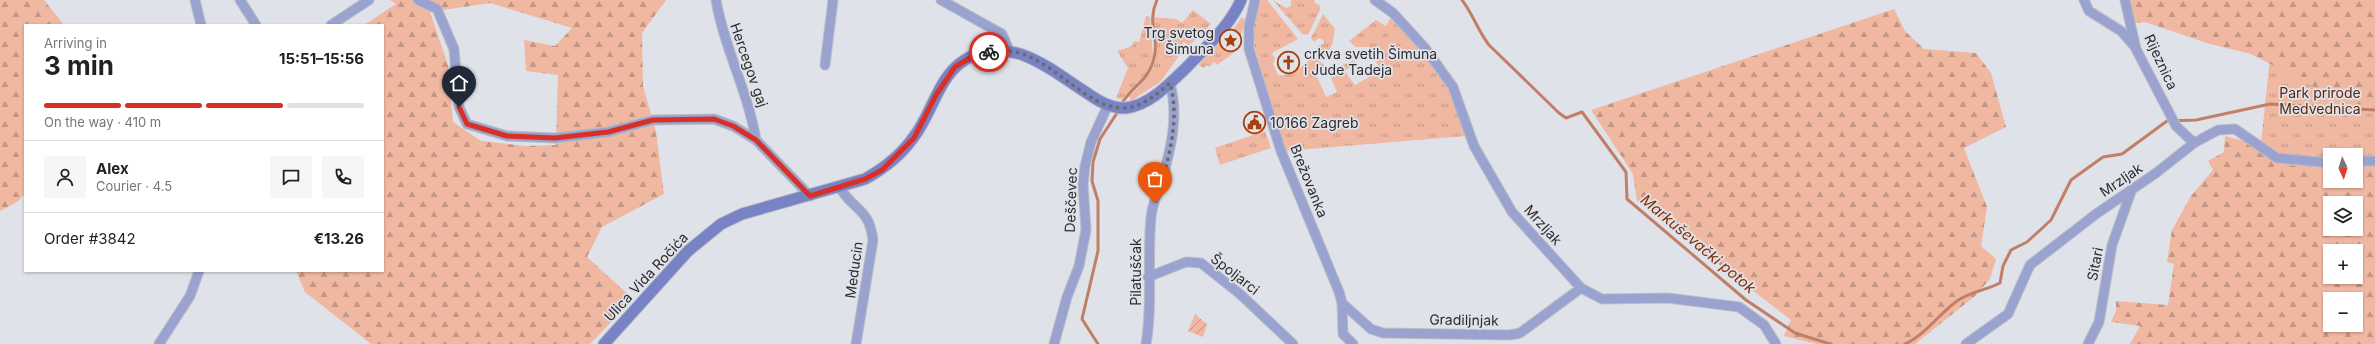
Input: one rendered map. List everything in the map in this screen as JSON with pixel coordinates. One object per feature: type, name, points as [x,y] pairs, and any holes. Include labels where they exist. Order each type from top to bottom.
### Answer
[{"type":"main road","points":[[1116,107],[1145,101],[1170,83],[1229,22],[1241,0]]},
{"type":"main road","name":"Ulica Vida Ročića","points":[[604,344],[688,251],[721,224],[742,214],[840,188],[865,179],[882,170],[914,138],[936,95],[955,67],[973,56],[1008,50],[1041,62],[1116,107]]},
{"type":"street","points":[[195,0],[201,24]]},
{"type":"street","points":[[240,0],[255,24]]},
{"type":"street","points":[[333,24],[369,0]]},
{"type":"street","points":[[418,0],[437,9],[454,49],[459,107],[467,124],[507,136],[555,138],[608,132],[653,120],[706,119],[733,126],[756,140],[810,196]]},
{"type":"street","name":"Hercegov gaj","points":[[716,0],[719,21],[752,112],[756,140]]},
{"type":"street","points":[[825,65],[833,0]]},
{"type":"street","points":[[941,0],[1002,34],[1008,50]]},
{"type":"street","name":"Brežovanka","points":[[1255,0],[1249,27],[1249,50],[1281,151],[1342,303],[1343,334],[1353,344]]},
{"type":"street","name":"Mrzljak","points":[[1375,0],[1393,12],[1425,48],[1453,87],[1474,146],[1512,212],[1581,288],[1602,299],[1668,298],[1739,307],[1764,325],[1776,344]]},
{"type":"street","points":[[2084,0],[2089,10],[2122,31],[2136,49]]},
{"type":"street","name":"Rijeznica","points":[[2125,0],[2136,49],[2176,126],[2194,143]]},
{"type":"street","name":"Pilatuščak","points":[[1146,344],[1150,316],[1148,277],[1151,215],[1171,143],[1173,126],[1174,97],[1170,83]]},
{"type":"street","name":"Deščevec","points":[[1054,344],[1067,297],[1079,266],[1086,230],[1083,185],[1085,166],[1091,142],[1116,107]]},
{"type":"street","name":"Mrzljak","points":[[1966,344],[2008,314],[2030,265],[2096,214],[2194,143],[2218,130],[2234,130],[2277,158],[2323,162]]},
{"type":"street","points":[[2363,161],[2375,161]]},
{"type":"street","name":"Meducin","points":[[840,188],[847,199],[866,216],[871,224],[873,240],[856,344]]},
{"type":"street","name":"Sitari","points":[[2088,344],[2099,322],[2112,245],[2132,189]]},
{"type":"street","name":"Špoljarci","points":[[1148,277],[1169,267],[1186,262],[1201,263],[1240,294],[1293,344]]},
{"type":"street","points":[[158,344],[190,296],[199,272]]},
{"type":"street","name":"Gradiljnjak","points":[[1342,303],[1371,329],[1383,333],[1510,335],[1525,330],[1581,288]]},
{"type":"green space","points":[[0,0],[44,0],[63,24],[24,24],[24,195],[17,202],[0,211]]},
{"type":"green space","points":[[390,0],[666,0],[642,33],[643,86],[656,132],[664,194],[602,227],[587,257],[633,299],[590,344],[371,344],[305,292],[296,272],[384,272],[384,24],[366,24],[396,4]],"holes":[[[490,3],[572,28],[555,46],[524,40],[526,71],[558,75],[556,145],[526,146],[481,141],[453,122],[448,65],[430,12]]]},
{"type":"green space","points":[[1260,0],[1267,0],[1298,39],[1272,53],[1275,59],[1273,64],[1278,75],[1291,73],[1300,68],[1310,59],[1317,59],[1326,67],[1315,72],[1326,97],[1337,92],[1328,71],[1354,60],[1356,63],[1345,71],[1355,85],[1376,73],[1375,71],[1379,67],[1376,62],[1379,59],[1369,47],[1356,47],[1349,41],[1376,20],[1386,26],[1391,17],[1400,25],[1452,92],[1466,136],[1285,151],[1253,42],[1254,20]]},
{"type":"green space","points":[[1273,0],[1286,8],[1291,6],[1291,0],[1315,0],[1314,2],[1320,6],[1320,10],[1308,35],[1302,34]]},
{"type":"green space","points":[[2123,0],[2375,0],[2375,104],[2347,104],[2251,54],[2210,44],[2145,22],[2128,24]]},
{"type":"green space","name":"Park prirode Medvednica","points":[[2276,0],[2375,0],[2375,344],[2240,344]]},
{"type":"green space","points":[[1894,9],[1905,31],[1924,49],[1976,53],[1991,73],[2006,127],[1964,148],[1987,207],[1981,246],[1996,259],[1990,279],[1975,296],[1915,344],[1817,344],[1784,336],[1791,320],[1637,201],[1633,174],[1591,110]]},
{"type":"green space","points":[[1193,10],[1211,24],[1189,46],[1184,42],[1178,48],[1181,53],[1161,81],[1131,101],[1129,96],[1146,79],[1153,66],[1156,50],[1156,39],[1153,17],[1176,19],[1182,23]]},
{"type":"green space","points":[[1323,14],[1335,29],[1332,45],[1325,57],[1317,46],[1324,44],[1323,40],[1319,38],[1314,42],[1311,38]]},
{"type":"green space","points":[[1146,16],[1150,17],[1153,57],[1145,78],[1122,99],[1116,98],[1128,68],[1117,51],[1132,46],[1134,41],[1139,42]]},
{"type":"green space","points":[[1241,18],[1246,19],[1235,52],[1217,65],[1214,62],[1209,67],[1207,65],[1203,68],[1199,65],[1233,30]]},
{"type":"green space","points":[[1265,131],[1271,148],[1220,165],[1215,148]]},
{"type":"green space","points":[[2225,136],[2247,142],[2277,163],[2323,170],[2323,188],[2363,188],[2363,164],[2375,163],[2375,344],[2130,344],[2140,326],[2111,322],[2116,311],[2116,301],[2168,305],[2174,264],[2167,262],[2172,230],[2191,196],[2213,170],[2208,161],[2224,152]]},
{"type":"green space","points":[[1195,314],[1207,324],[1203,337],[1188,331]]},
{"type":"waterway","points":[[1121,105],[1130,93],[1144,79],[1154,58],[1155,43],[1153,16],[1157,0]]},
{"type":"waterway","name":"Markuševački potok","points":[[1462,0],[1489,45],[1559,113],[1566,118],[1582,112],[1626,172],[1627,199],[1746,300],[1795,333],[1830,344]]},
{"type":"waterway","name":"Markuševački potok","points":[[1905,344],[1919,336],[1957,301],[1972,293],[2000,283],[2003,266],[2011,250],[2027,242],[2051,220],[2071,180],[2103,157],[2122,154],[2167,121],[2196,120],[2270,104],[2375,110]]},
{"type":"waterway","points":[[1098,344],[1082,319],[1098,251],[1098,201],[1092,181],[1093,162],[1100,139],[1119,110]]},
{"type":"way so far","points":[[989,52],[1008,50],[1041,62],[1093,97],[1115,107],[1126,108],[1136,105],[1160,92],[1170,83],[1174,97],[1171,143],[1155,203]]},
{"type":"place","name":"Trg svetog Šimuna","points":[[1230,41]]},
{"type":"place","name":"crkva svetih Šimuna i Jude Tadeja","points":[[1289,62]]},
{"type":"place","name":"10166 Zagreb","points":[[1255,123]]},
{"type":"route","points":[[459,107],[467,124],[507,136],[555,138],[608,132],[653,120],[714,119],[733,126],[756,140],[786,168],[810,196],[840,188],[865,179],[882,170],[914,138],[936,95],[955,67],[973,56],[989,52]]}]
